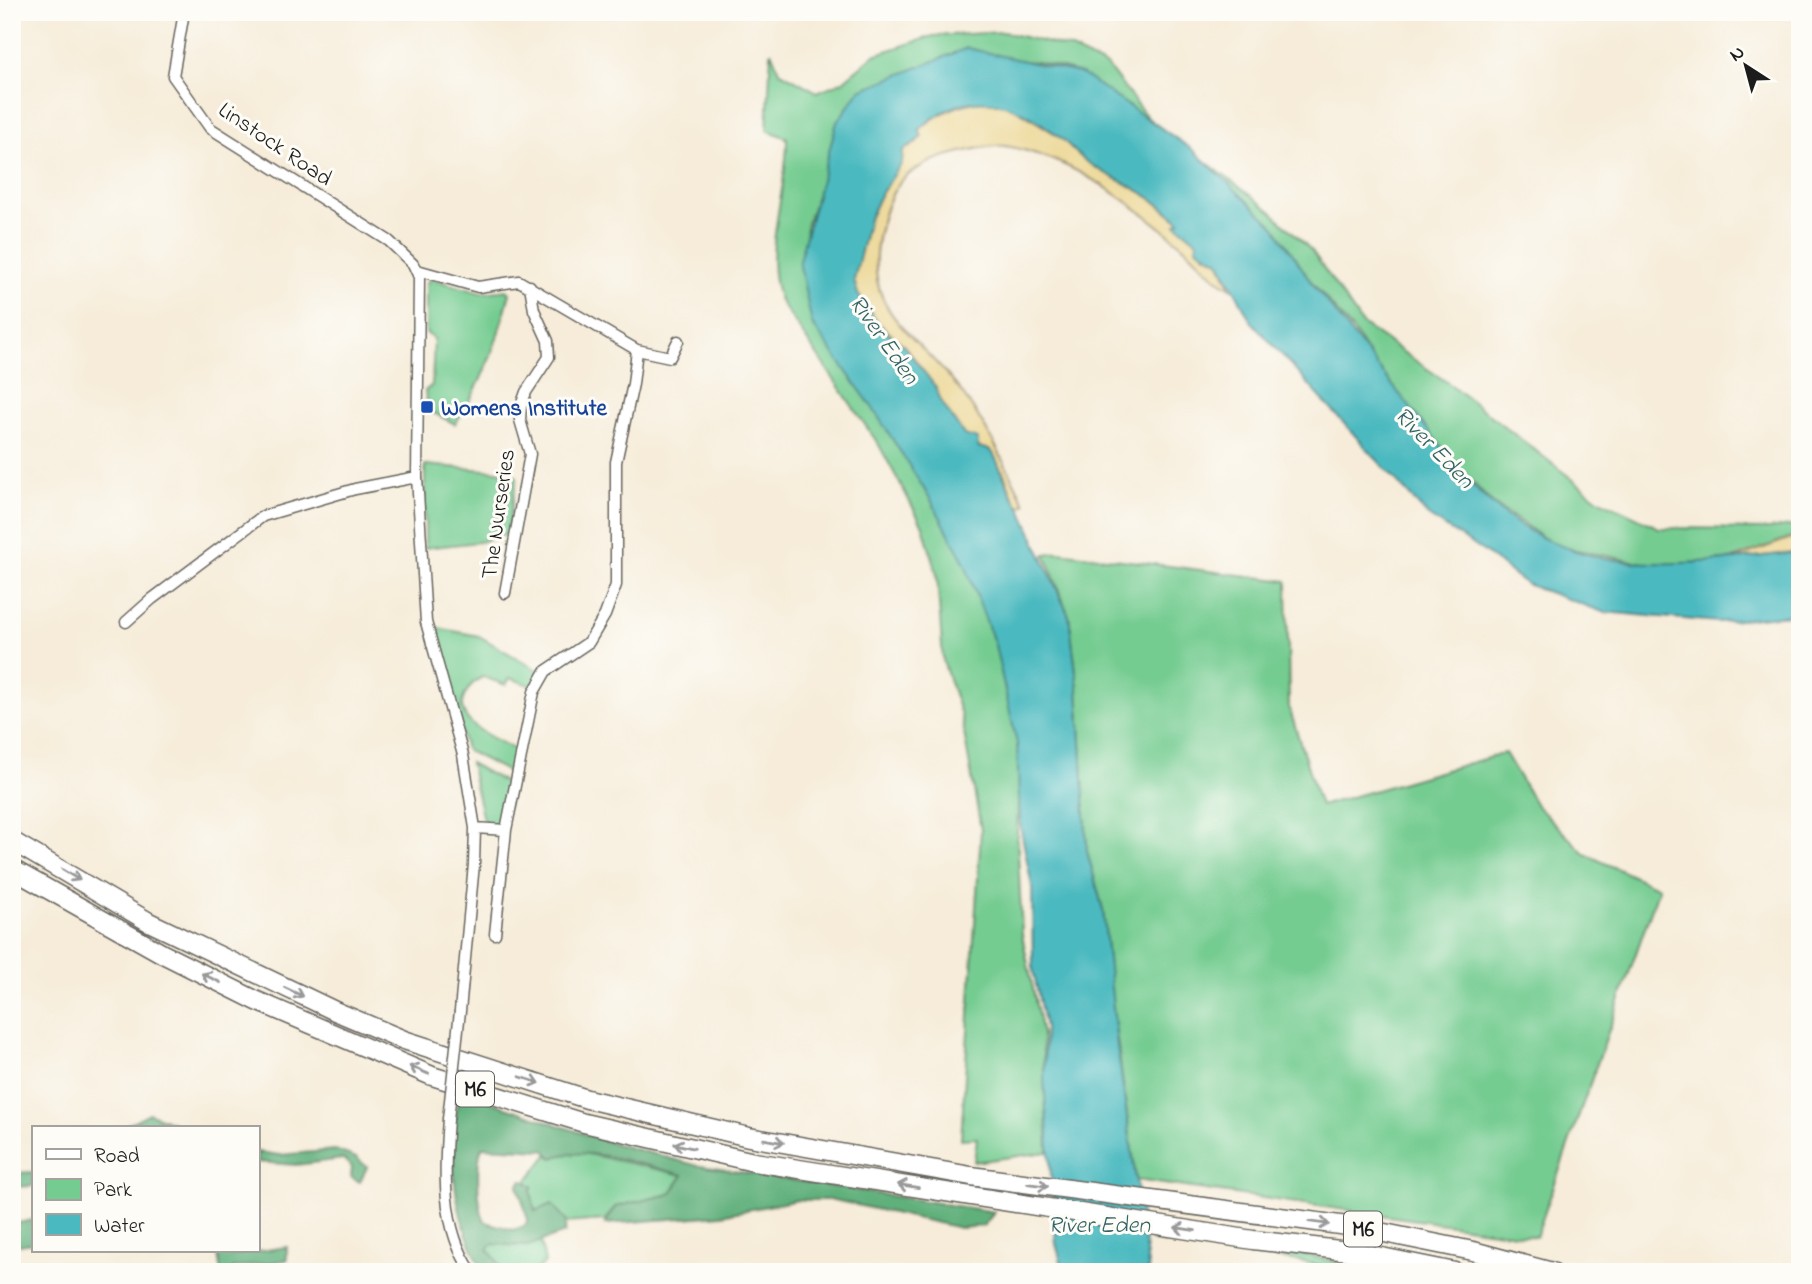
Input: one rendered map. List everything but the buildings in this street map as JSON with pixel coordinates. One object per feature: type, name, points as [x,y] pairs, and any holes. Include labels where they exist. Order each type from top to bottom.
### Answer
[{"type":"highway","name":"M6","points":[[12,841],[149,922],[269,981],[404,1040],[587,1099],[749,1137],[971,1176],[1355,1227],[1473,1251],[1552,1272]]},
{"type":"highway","name":"M6","points":[[12,869],[175,960],[269,1006],[432,1076],[584,1123],[754,1162],[1253,1240],[1357,1252],[1455,1272]]},
{"type":"street","name":"Linstock Road","points":[[184,12],[173,76],[210,128],[389,241],[416,270]]},
{"type":"street","points":[[416,270],[478,287],[519,281],[637,349],[670,357],[678,341]]},
{"type":"street","points":[[416,270],[421,286],[417,477],[426,622],[463,755],[475,828],[474,864],[448,1119],[446,1192],[453,1224],[466,1263],[472,1272]]},
{"type":"street","name":"The Nurseries","points":[[505,593],[530,454],[520,420],[521,406],[526,392],[549,357],[548,341],[534,310],[530,286]]},
{"type":"street","points":[[495,934],[506,830],[534,692],[546,671],[589,642],[605,615],[616,585],[616,462],[633,384],[637,349]]},
{"type":"street","points":[[126,622],[152,599],[263,516],[355,489],[417,477]]},
{"type":"street","points":[[475,828],[506,830]]},
{"type":"green space","points":[[1003,32],[1069,48],[1107,66],[1148,118],[1271,211],[1312,251],[1362,324],[1451,385],[1598,499],[1659,528],[1769,529],[1800,525],[1800,534],[1733,559],[1658,566],[1556,546],[1492,503],[1407,413],[1354,332],[1299,267],[1118,116],[1070,70],[1038,62],[972,58],[841,132],[806,226],[805,279],[925,476],[953,542],[986,592],[1021,736],[1017,831],[1022,935],[1042,1034],[1048,1152],[974,1162],[977,1138],[961,1139],[981,830],[961,715],[943,661],[937,575],[923,526],[879,445],[780,301],[773,261],[787,138],[767,130],[771,51],[779,71],[817,92],[842,82],[874,55],[933,36]]},
{"type":"green space","points":[[431,279],[482,293],[507,290],[510,293],[488,361],[474,393],[455,424],[428,410],[425,391],[432,385],[434,339],[426,333],[426,283]]},
{"type":"green space","points":[[425,465],[498,471],[517,477],[507,535],[479,542],[425,548]]},
{"type":"green space","points":[[1059,552],[1287,581],[1289,707],[1320,806],[1505,753],[1536,805],[1585,854],[1659,888],[1536,1237],[1136,1180],[1112,1002],[1103,910],[1087,851],[1078,688],[1069,616],[1045,554]]},
{"type":"green space","points":[[438,628],[479,636],[541,672],[532,686],[510,678],[506,685],[483,677],[472,685],[464,697],[462,706],[471,723],[518,751],[510,773],[466,750],[434,632]]},
{"type":"green space","points":[[470,763],[508,784],[511,793],[503,823],[491,825],[483,820]]},
{"type":"green space","points":[[459,1091],[605,1141],[695,1165],[995,1212],[983,1226],[960,1228],[834,1200],[798,1200],[721,1215],[605,1224],[615,1207],[670,1194],[683,1175],[599,1155],[567,1154],[553,1158],[544,1150],[482,1147],[478,1186],[486,1222],[513,1230],[525,1226],[528,1220],[518,1186],[522,1180],[533,1186],[531,1191],[535,1211],[552,1204],[566,1220],[565,1233],[527,1246],[492,1244],[488,1249],[504,1272],[484,1272],[465,1228],[455,1184],[453,1162]]},
{"type":"green space","points":[[149,1113],[179,1126],[125,1126]]},
{"type":"green space","points":[[335,1150],[357,1158],[367,1167],[360,1182],[351,1177],[352,1167],[343,1159],[296,1165],[259,1162],[259,1152],[280,1155]]},
{"type":"green space","points":[[564,1153],[583,1153],[683,1175],[670,1194],[615,1207],[605,1220],[565,1223],[565,1220],[535,1212],[527,1181],[547,1155],[553,1158]]},
{"type":"green space","points":[[32,1172],[32,1186],[12,1187],[12,1173]]},
{"type":"green space","points":[[32,1220],[32,1243],[12,1246],[12,1224]]},
{"type":"green space","points":[[1152,1234],[1277,1250],[1392,1272],[1352,1272],[1299,1261],[1151,1241]]},
{"type":"green space","points":[[541,1241],[545,1263],[535,1272],[504,1272],[488,1248],[492,1244],[527,1246]]},
{"type":"green space","points":[[287,1247],[287,1260],[221,1272],[217,1252],[230,1252],[231,1255]]},
{"type":"sand","points":[[986,100],[1006,103],[1060,137],[1089,163],[1148,196],[1180,222],[1176,224],[1198,242],[1203,254],[1219,261],[1231,288],[1116,194],[1071,168],[1030,152],[1005,146],[968,150],[932,161],[900,182],[883,218],[876,250],[876,275],[882,297],[892,315],[959,389],[978,417],[1025,504],[1020,507],[1000,468],[963,433],[912,355],[859,300],[854,279],[866,226],[874,206],[897,169],[903,151],[917,142],[919,130],[934,118],[958,107]]},
{"type":"sand","points":[[1800,535],[1800,552],[1733,559]]},
{"type":"water","name":"River Eden","points":[[967,48],[1082,74],[1193,150],[1274,226],[1314,286],[1471,484],[1508,516],[1545,539],[1584,554],[1625,561],[1709,561],[1800,552],[1800,614],[1719,622],[1603,612],[1526,584],[1483,551],[1428,516],[1251,321],[1219,261],[1196,248],[1198,242],[1176,224],[1180,221],[1155,201],[1082,158],[1044,125],[1009,107],[991,102],[956,106],[938,115],[919,130],[922,137],[903,151],[902,163],[879,197],[869,219],[854,280],[858,294],[882,329],[903,345],[935,386],[942,403],[964,435],[978,439],[978,447],[991,450],[1069,616],[1078,688],[1087,851],[1103,910],[1117,1045],[1149,1272],[1064,1272],[1056,1244],[1044,1080],[1045,1027],[1033,970],[1032,887],[1020,825],[1017,744],[995,645],[964,562],[931,500],[872,407],[812,324],[799,261],[837,122],[860,90]]},
{"type":"place","name":"Womens Institute","points":[[427,407]]}]
